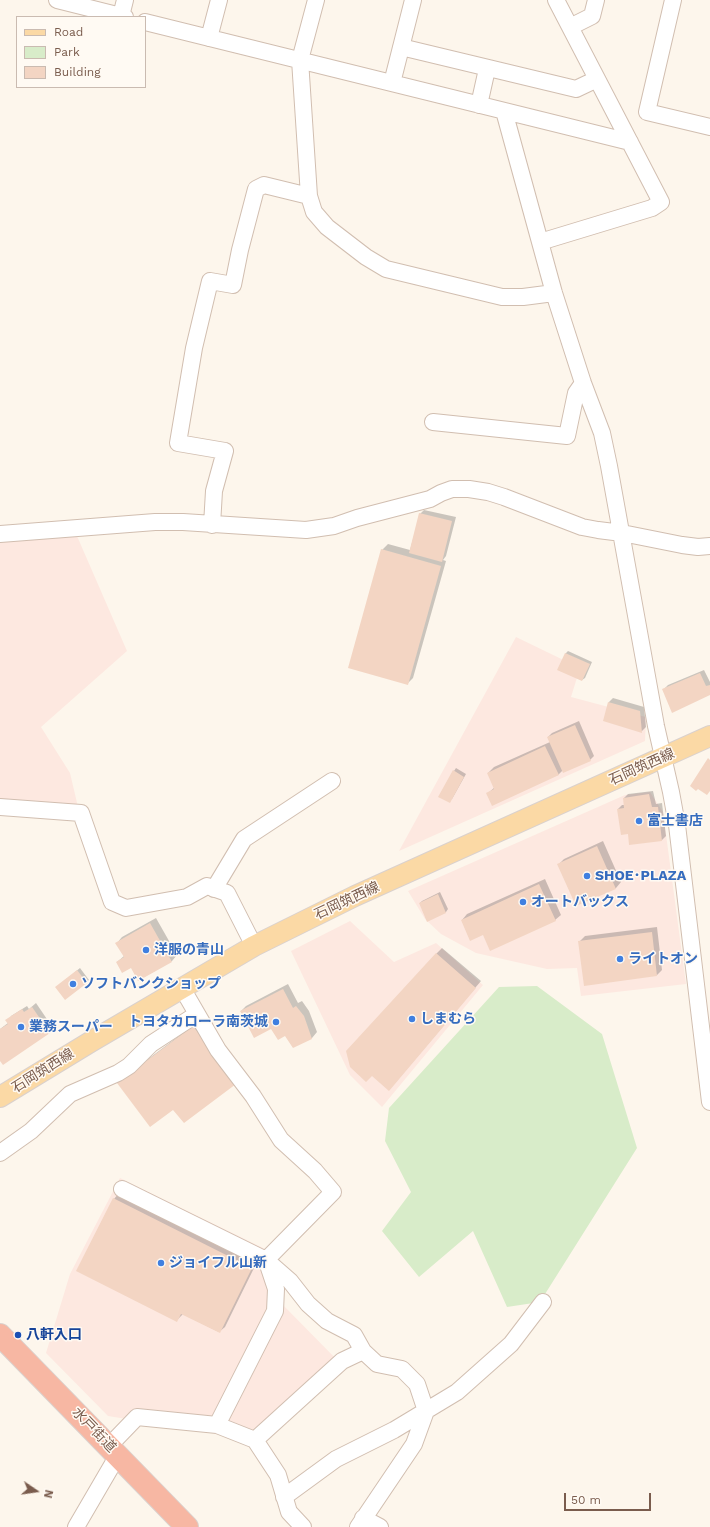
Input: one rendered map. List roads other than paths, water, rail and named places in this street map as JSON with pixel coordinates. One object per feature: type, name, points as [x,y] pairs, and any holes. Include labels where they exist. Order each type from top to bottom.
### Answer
[{"type":"highway","name":"水戸街道","points":[[0,1335],[187,1527]]},
{"type":"main road","name":"石岡筑西線","points":[[0,1097],[254,946],[355,896],[710,736]]},
{"type":"street","points":[[57,0],[123,16],[125,0]]},
{"type":"street","points":[[209,38],[219,0]]},
{"type":"street","points":[[316,0],[300,60],[309,196],[314,212],[327,227],[366,257],[386,268],[502,297],[523,297],[554,293]]},
{"type":"street","points":[[392,83],[413,0]]},
{"type":"street","points":[[540,242],[652,208],[660,202],[556,0]]},
{"type":"street","points":[[570,27],[592,16],[596,0]]},
{"type":"street","points":[[673,0],[646,112],[710,127]]},
{"type":"street","points":[[146,22],[630,142]]},
{"type":"street","points":[[401,47],[487,69],[576,89],[597,79]]},
{"type":"street","points":[[479,105],[487,69]]},
{"type":"street","points":[[504,111],[554,293],[583,383],[602,433],[622,533],[633,603],[677,825],[710,1102]]},
{"type":"street","points":[[212,525],[214,491],[226,451],[178,443],[194,348],[210,281],[234,285],[240,250],[256,189],[264,185],[309,196]]},
{"type":"street","points":[[432,422],[567,436],[576,393],[583,383]]},
{"type":"street","points":[[0,534],[155,522],[183,522],[306,530],[318,529],[430,500],[441,493],[452,489],[469,489],[488,492],[504,497],[582,527],[682,545],[698,547],[710,546]]},
{"type":"street","points":[[214,888],[244,839],[332,781]]},
{"type":"street","points":[[0,807],[80,813],[112,902],[126,908],[187,897],[207,886],[227,893],[254,946]]},
{"type":"street","points":[[182,988],[218,1050],[253,1096],[281,1140],[315,1171],[334,1192],[266,1260]]},
{"type":"street","points":[[0,1153],[31,1130],[70,1094],[118,1073],[128,1066],[151,1044],[197,1014]]},
{"type":"street","points":[[122,1189],[266,1260],[290,1281],[308,1304],[327,1321],[354,1335],[363,1351],[377,1364],[402,1369],[417,1384],[426,1411],[414,1444],[360,1522],[380,1527]]},
{"type":"street","points":[[217,1425],[275,1311],[276,1289],[266,1260]]},
{"type":"street","points":[[284,1497],[336,1459],[394,1430],[457,1392],[511,1344],[543,1302]]},
{"type":"street","points":[[254,1440],[342,1361],[363,1351]]},
{"type":"street","points":[[76,1527],[114,1451],[137,1417],[217,1425],[254,1440],[278,1475],[289,1512],[303,1527]]},
{"type":"place","name":"富士書店","points":[[639,821]]},
{"type":"place","name":"SHOE･PLAZA","points":[[587,876]]},
{"type":"place","name":"オートバックス","points":[[523,902]]},
{"type":"place","name":"洋服の青山","points":[[146,950]]},
{"type":"place","name":"ライトオン","points":[[620,959]]},
{"type":"place","name":"ソフトバンクショップ","points":[[73,984]]},
{"type":"place","name":"しまむら","points":[[412,1019]]},
{"type":"place","name":"トヨタカローラ南茨城","points":[[276,1022]]},
{"type":"place","name":"業務スーパー","points":[[21,1027]]},
{"type":"place","name":"ジョイフル山新","points":[[161,1263]]},
{"type":"place","name":"八軒入口","points":[[18,1335]]}]
